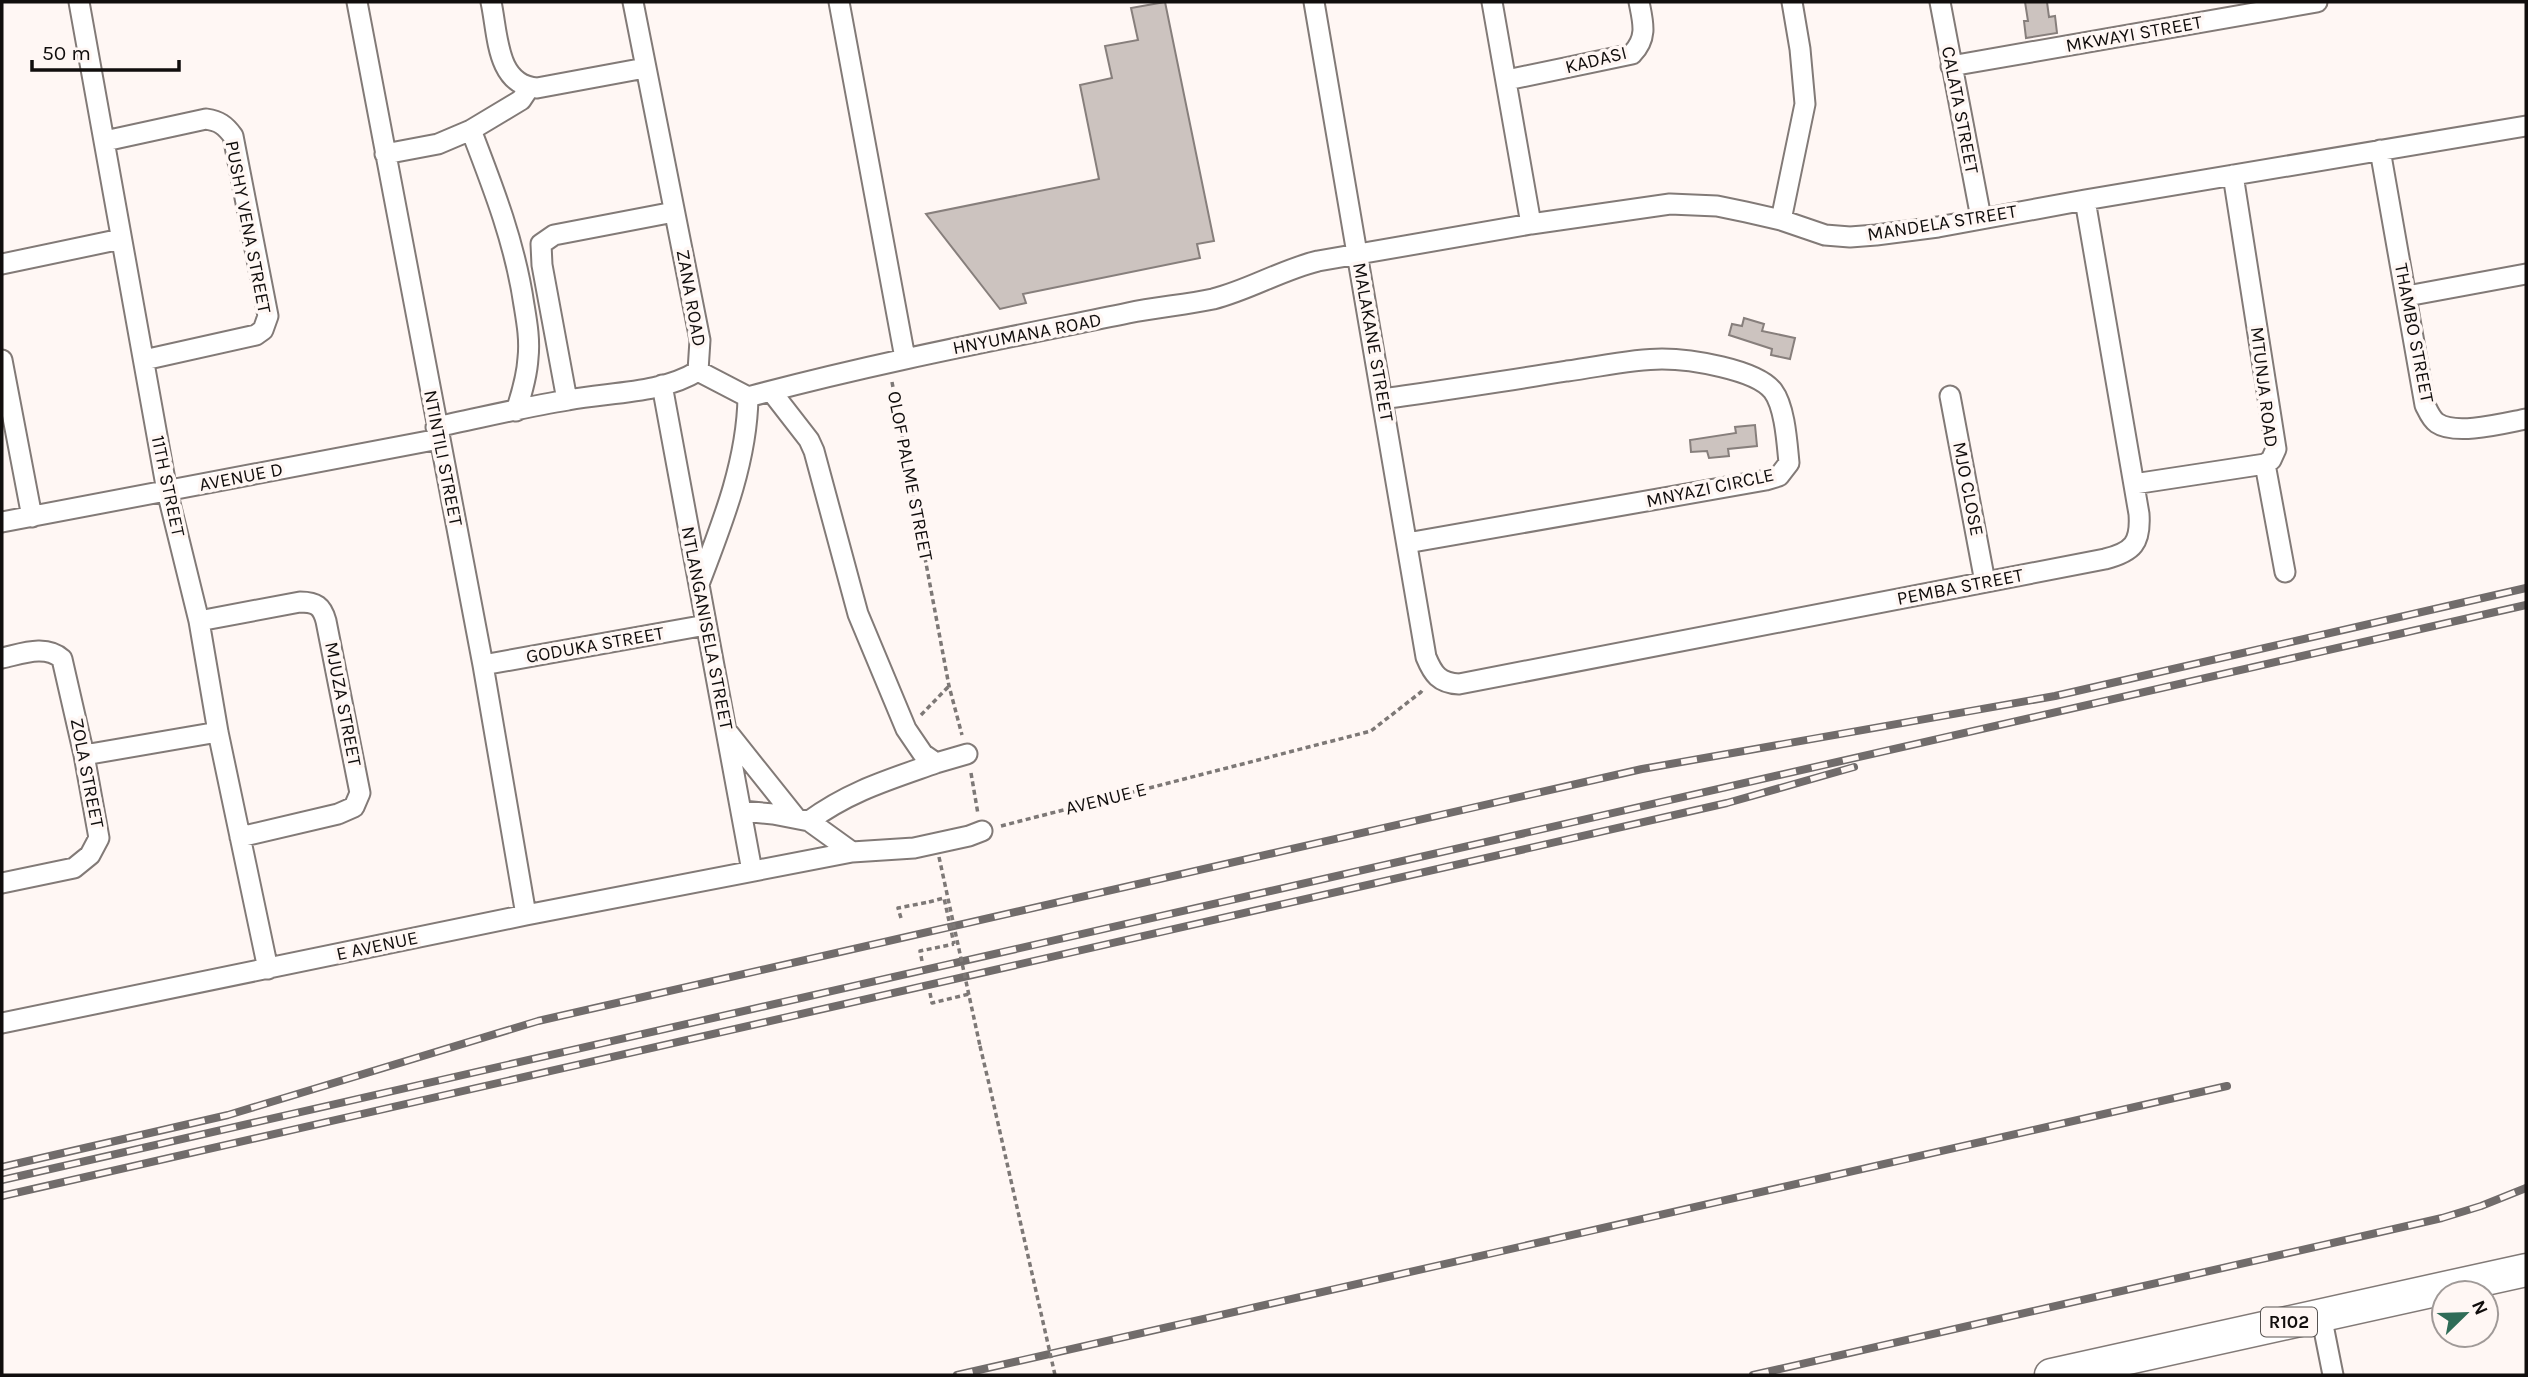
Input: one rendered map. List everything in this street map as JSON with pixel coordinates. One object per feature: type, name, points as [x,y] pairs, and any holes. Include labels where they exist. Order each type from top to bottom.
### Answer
[{"type":"main road","name":"R102","points":[[2051,1375],[2526,1270]]},
{"type":"street","name":"11TH STREET","points":[[79,2],[167,491],[199,621],[218,732],[268,969]]},
{"type":"street","name":"NTINTILI STREET","points":[[357,2],[483,665],[526,915]]},
{"type":"street","points":[[491,2],[504,64],[514,81],[529,88],[645,68]]},
{"type":"street","name":"ZANA ROAD","points":[[438,433],[567,400],[662,385],[681,380],[698,371],[701,341],[633,2]]},
{"type":"street","points":[[839,2],[905,358]]},
{"type":"street","name":"MALAKANE STREET","points":[[1314,2],[1426,657],[1436,675]]},
{"type":"street","points":[[1492,2],[1531,224]]},
{"type":"street","name":"KADASI","points":[[1507,80],[1632,54],[1644,33],[1639,2]]},
{"type":"street","points":[[1781,220],[1805,104],[1792,2]]},
{"type":"street","name":"CALATA STREET","points":[[1940,2],[1981,218]]},
{"type":"street","name":"MKWAYI STREET","points":[[1951,66],[2243,8],[2317,2]]},
{"type":"street","points":[[385,154],[438,144],[471,130],[521,100],[529,88]]},
{"type":"street","name":"PUSHY VENA STREET","points":[[105,141],[206,119],[218,121],[227,127],[233,136],[268,316],[263,330],[256,335],[144,360]]},
{"type":"street","name":"MANDELA STREET","points":[[1358,255],[1531,224],[1670,204],[1717,206],[1781,220],[1825,235],[1850,237],[1938,227],[2526,126]]},
{"type":"street","points":[[471,130],[509,233],[522,292],[529,338],[528,359],[516,411]]},
{"type":"street","name":"THAMBO STREET","points":[[2380,150],[2425,405],[2438,424],[2454,429],[2526,419]]},
{"type":"street","name":"MTUNJA ROAD","points":[[2134,484],[2265,464],[2271,460],[2276,449],[2232,175]]},
{"type":"street","name":"PEMBA STREET","points":[[1436,675],[1459,684],[2122,555],[2133,547],[2140,529],[2134,484],[2085,200]]},
{"type":"street","points":[[567,400],[542,265],[541,244],[554,235],[674,212]]},
{"type":"street","points":[[2,264],[121,239]]},
{"type":"street","name":"HNYUMANA ROAD","points":[[748,397],[905,358],[1138,311],[1213,299],[1298,266],[1358,255]]},
{"type":"street","points":[[2407,296],[2526,274]]},
{"type":"street","points":[[528,359],[562,373]]},
{"type":"street","name":"MNYAZI CIRCLE","points":[[1382,399],[1611,365],[1675,359],[1736,372],[1764,384],[1773,391],[1786,430],[1789,463],[1779,476],[1766,480],[1407,543]]},
{"type":"street","points":[[2,360],[4,387],[32,517]]},
{"type":"street","points":[[698,371],[748,397],[748,418],[737,474],[726,512],[698,586]]},
{"type":"street","name":"NTLANGANISELA STREET","points":[[662,385],[752,871]]},
{"type":"street","points":[[771,391],[809,440],[814,451],[858,614],[906,729],[923,754],[936,764]]},
{"type":"street","name":"MJO CLOSE","points":[[1950,396],[1985,582]]},
{"type":"street","name":"AVENUE D","points":[[2,522],[167,491],[438,433]]},
{"type":"street","points":[[2265,464],[2285,572]]},
{"type":"street","name":"MJUZA STREET","points":[[199,621],[300,602],[318,605],[326,621],[351,738],[360,793],[354,807],[338,814],[240,837]]},
{"type":"street","name":"GODUKA STREET","points":[[483,665],[706,625]]},
{"type":"street","name":"ZOLA STREET","points":[[2,658],[42,650],[56,653],[62,659],[84,755],[99,838],[90,855],[74,867],[2,883]]},
{"type":"street","points":[[84,755],[218,732]]},
{"type":"street","points":[[728,733],[802,820],[852,852]]},
{"type":"street","points":[[742,811],[802,820],[863,789],[967,754]]},
{"type":"street","points":[[752,871],[852,852],[914,848],[982,831]]},
{"type":"street","name":"E AVENUE","points":[[2,1023],[752,871]]},
{"type":"street","points":[[2322,1315],[2333,1375]]},
{"type":"path","name":"OLOF PALME STREET","points":[[905,358],[891,372],[949,687],[967,754],[982,831]]},
{"type":"path","name":"AVENUE E","points":[[982,831],[1371,731],[1422,692],[1436,675]]},
{"type":"path","points":[[906,729],[949,687]]},
{"type":"path","points":[[939,857],[1055,1375]]},
{"type":"path","points":[[901,918],[898,908],[944,898],[954,944],[920,951],[922,961]]},
{"type":"path","points":[[930,993],[932,1003],[969,994]]},
{"type":"building","points":[[1165,2],[1214,241],[1197,244],[1200,258],[1023,294],[1026,303],[1000,309],[926,214],[1099,179],[1080,85],[1112,78],[1105,46],[1138,40],[1131,8]]},
{"type":"building","points":[[2025,2],[2047,2],[2049,17],[2055,16],[2057,33],[2026,38],[2024,21],[2028,21]]},
{"type":"building","points":[[1744,318],[1764,324],[1762,331],[1795,338],[1790,359],[1771,355],[1772,349],[1729,335],[1732,324],[1742,326]]},
{"type":"building","points":[[1755,425],[1757,446],[1728,449],[1729,456],[1709,458],[1707,451],[1691,452],[1690,440],[1736,433],[1735,427]]},
{"type":"railway","points":[[2,1167],[228,1115],[538,1021],[1642,769],[2055,696],[2526,588]]},
{"type":"railway","points":[[2,1180],[2526,605]]},
{"type":"railway","points":[[2,1196],[1727,803],[1854,767]]},
{"type":"railway","points":[[957,1375],[2227,1086]]},
{"type":"railway","points":[[1753,1375],[2442,1218],[2526,1188]]}]
